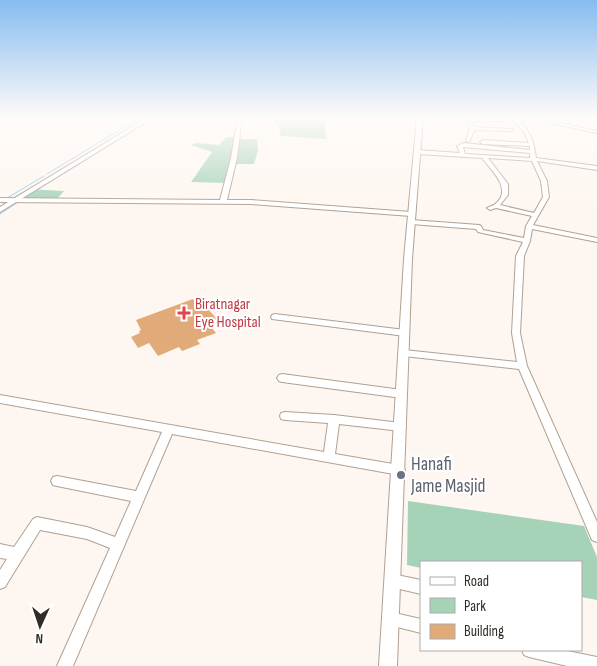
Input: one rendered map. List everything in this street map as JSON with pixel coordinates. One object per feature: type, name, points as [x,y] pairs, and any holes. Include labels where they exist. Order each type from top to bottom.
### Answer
[{"type":"main road","points":[[77,161],[97,148]]},
{"type":"main road","points":[[0,210],[98,148]]},
{"type":"main road","points":[[388,666],[411,218],[417,148]]},
{"type":"main road","points":[[0,206],[12,201]]},
{"type":"street","points":[[222,202],[235,148]]},
{"type":"street","points":[[461,148],[463,156]]},
{"type":"street","points":[[490,148],[597,168]]},
{"type":"street","points":[[532,148],[533,157],[544,181],[546,197],[529,226],[527,241],[520,256],[516,332],[522,366],[597,536]]},
{"type":"street","points":[[417,152],[463,156],[533,157]]},
{"type":"street","points":[[482,156],[505,184],[504,195],[493,207],[535,215]]},
{"type":"street","points":[[0,200],[251,202],[411,218],[479,227],[480,231],[527,241]]},
{"type":"street","points":[[529,226],[597,240]]},
{"type":"street","points":[[274,316],[405,334]]},
{"type":"street","points":[[404,353],[522,366]]},
{"type":"street","points":[[282,378],[402,394]]},
{"type":"street","points":[[0,399],[398,470]]},
{"type":"street","points":[[285,416],[334,419],[401,427]]},
{"type":"street","points":[[329,457],[334,419]]},
{"type":"street","points":[[65,666],[137,498],[169,429]]},
{"type":"street","points":[[57,481],[137,498]]},
{"type":"street","points":[[0,582],[36,523],[87,533],[118,544]]},
{"type":"street","points":[[0,551],[17,554]]},
{"type":"street","points":[[392,581],[420,588]]},
{"type":"street","points":[[390,619],[420,626]]},
{"type":"street","points":[[552,652],[597,665]]},
{"type":"green space","points":[[200,148],[258,148],[258,150],[254,164],[232,164],[227,183],[191,182],[212,152]]},
{"type":"green space","points":[[28,189],[64,191],[55,201],[9,200]]},
{"type":"green space","points":[[408,501],[584,526],[597,557],[597,600],[582,597],[582,561],[420,561],[420,568],[407,565]]},
{"type":"building","name":"Biratnagar Eye Hospital","points":[[193,299],[201,310],[207,308],[217,319],[208,323],[216,333],[197,340],[200,344],[182,351],[179,347],[158,356],[149,343],[138,348],[131,337],[140,333],[139,331],[141,330],[136,320]]},
{"type":"waterway","points":[[47,174],[90,148]]},
{"type":"waterway","points":[[24,198],[105,148]]},
{"type":"waterway","points":[[7,198],[44,176]]},
{"type":"waterway","points":[[0,214],[18,202]]},
{"type":"place","name":"Biratnagar Eye Hospital","points":[[184,313]]},
{"type":"place","name":"Hanafi Jame Masjid","points":[[401,475]]}]
